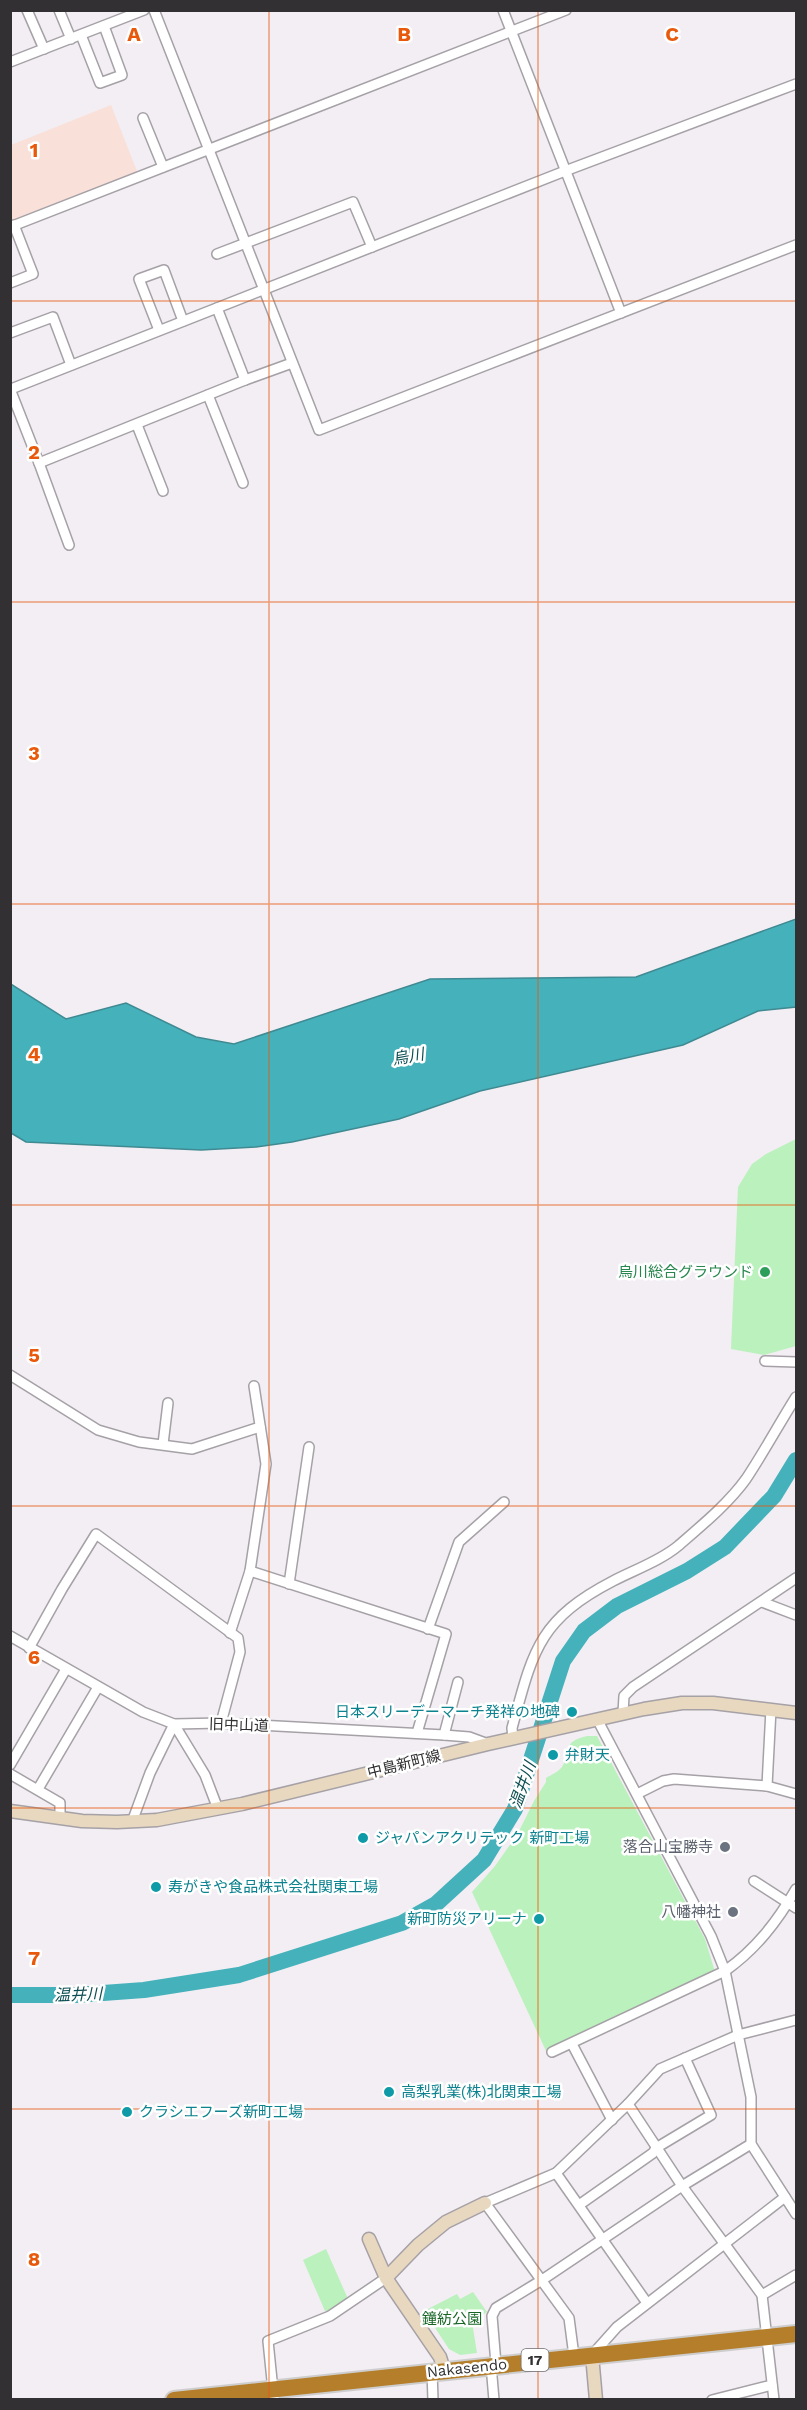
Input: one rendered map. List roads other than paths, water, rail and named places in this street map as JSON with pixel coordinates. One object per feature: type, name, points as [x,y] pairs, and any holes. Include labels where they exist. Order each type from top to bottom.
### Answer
[{"type":"highway","name":"Nakasendo","points":[[174,2400],[274,2395],[494,2364],[796,2334]]},
{"type":"main road","name":"中島新町線","points":[[10,1811],[60,1819],[132,1822],[180,1817],[623,1713],[698,1702],[796,1713]]},
{"type":"main road","points":[[386,2278],[418,2245],[446,2222],[485,2203]]},
{"type":"main road","points":[[369,2239],[386,2278],[440,2357],[438,2371]]},
{"type":"main road","points":[[592,2355],[596,2400]]},
{"type":"street","points":[[27,10],[44,49]]},
{"type":"street","points":[[59,10],[71,39]]},
{"type":"street","points":[[10,62],[144,10]]},
{"type":"street","points":[[154,10],[319,430],[796,245]]},
{"type":"street","points":[[503,10],[621,313]]},
{"type":"street","points":[[10,283],[33,274],[12,226],[566,10]]},
{"type":"street","points":[[81,35],[100,83],[122,75],[104,26]]},
{"type":"street","points":[[69,545],[10,389],[565,171],[796,84]]},
{"type":"street","points":[[143,118],[163,167]]},
{"type":"street","points":[[217,254],[353,202],[372,247]]},
{"type":"street","points":[[159,330],[139,279],[164,270],[183,321]]},
{"type":"street","points":[[217,308],[245,380]]},
{"type":"street","points":[[10,333],[53,317],[71,365]]},
{"type":"street","points":[[39,463],[292,363]]},
{"type":"street","points":[[208,395],[243,483]]},
{"type":"street","points":[[137,425],[163,491]]},
{"type":"street","points":[[765,1361],[796,1362]]},
{"type":"street","points":[[10,1375],[98,1430],[139,1442],[192,1449],[260,1427]]},
{"type":"street","points":[[230,1633],[250,1571],[266,1464],[254,1386]]},
{"type":"street","points":[[517,1738],[513,1728],[529,1665],[543,1636],[565,1610],[591,1593],[675,1548],[726,1503],[745,1479],[796,1397]]},
{"type":"street","points":[[163,1444],[168,1403]]},
{"type":"street","points":[[289,1584],[309,1447]]},
{"type":"street","points":[[428,1629],[459,1542],[504,1502]]},
{"type":"street","points":[[29,1648],[96,1534],[238,1638],[240,1652],[221,1723]]},
{"type":"street","points":[[250,1571],[446,1634],[417,1733]]},
{"type":"street","points":[[623,1713],[624,1696],[633,1687],[796,1578]]},
{"type":"street","points":[[762,1602],[796,1615]]},
{"type":"street","name":"旧中山道","points":[[10,1636],[143,1712],[174,1725],[221,1723],[417,1733],[469,1737],[488,1744]]},
{"type":"street","points":[[10,1765],[66,1669]]},
{"type":"street","points":[[444,1735],[458,1682]]},
{"type":"street","points":[[38,1789],[98,1687]]},
{"type":"street","points":[[767,1786],[771,1709]]},
{"type":"street","points":[[597,1719],[711,1936],[725,1971],[751,2097],[751,2144],[791,2200],[796,2214]]},
{"type":"street","points":[[174,1725],[205,1775],[218,1809]]},
{"type":"street","points":[[132,1822],[150,1773],[174,1725]]},
{"type":"street","points":[[10,1774],[60,1803],[60,1819]]},
{"type":"street","points":[[637,1794],[663,1781],[674,1779],[767,1786],[796,1794]]},
{"type":"street","points":[[754,1881],[792,1906]]},
{"type":"street","points":[[552,2052],[725,1971],[763,1940],[792,1906],[796,1889]]},
{"type":"street","points":[[574,2356],[569,2318],[485,2203],[556,2173],[628,2104],[660,2069],[738,2035],[796,2020]]},
{"type":"street","points":[[572,2044],[612,2120]]},
{"type":"street","points":[[579,2205],[653,2153],[656,2148],[711,2115],[685,2058]]},
{"type":"street","points":[[628,2104],[682,2186],[762,2295],[774,2400]]},
{"type":"street","points":[[494,2400],[493,2311],[682,2186],[751,2144]]},
{"type":"street","points":[[556,2173],[647,2303]]},
{"type":"street","points":[[592,2355],[617,2326],[724,2244],[791,2200]]},
{"type":"street","points":[[762,2295],[796,2276]]},
{"type":"street","points":[[274,2395],[268,2342],[330,2316],[386,2278]]},
{"type":"street","points":[[433,2400],[438,2371]]},
{"type":"street","points":[[712,2400],[772,2385]]},
{"type":"water","name":"烏川","points":[[796,919],[796,1007],[758,1011],[683,1045],[480,1091],[399,1119],[292,1142],[256,1147],[201,1150],[26,1142],[11,1133],[11,984],[66,1019],[126,1003],[196,1037],[234,1044],[430,979],[636,977]]},
{"type":"waterway","name":"温井川","points":[[10,1995],[76,1995],[144,1990],[239,1975],[402,1923],[436,1904],[484,1860],[515,1809],[563,1661],[584,1631],[617,1606],[687,1571],[725,1547],[774,1496],[796,1460]]},
{"type":"place","name":"烏川総合グラウンド","points":[[765,1272]]},
{"type":"place","name":"日本スリーデーマーチ発祥の地碑","points":[[572,1712]]},
{"type":"place","name":"弁財天","points":[[553,1755]]},
{"type":"place","name":"ジャパンアクリテック 新町工場","points":[[363,1838]]},
{"type":"place","name":"落合山宝勝寺","points":[[725,1847]]},
{"type":"place","name":"寿がきや食品株式会社関東工場","points":[[156,1887]]},
{"type":"place","name":"八幡神社","points":[[733,1912]]},
{"type":"place","name":"新町防災アリーナ","points":[[539,1919]]},
{"type":"place","name":"高梨乳業(株)北関東工場","points":[[389,2092]]},
{"type":"place","name":"クラシエフーズ新町工場","points":[[127,2112]]},
{"type":"park label","name":"鐘紡公園","points":[[452,2319]]}]
